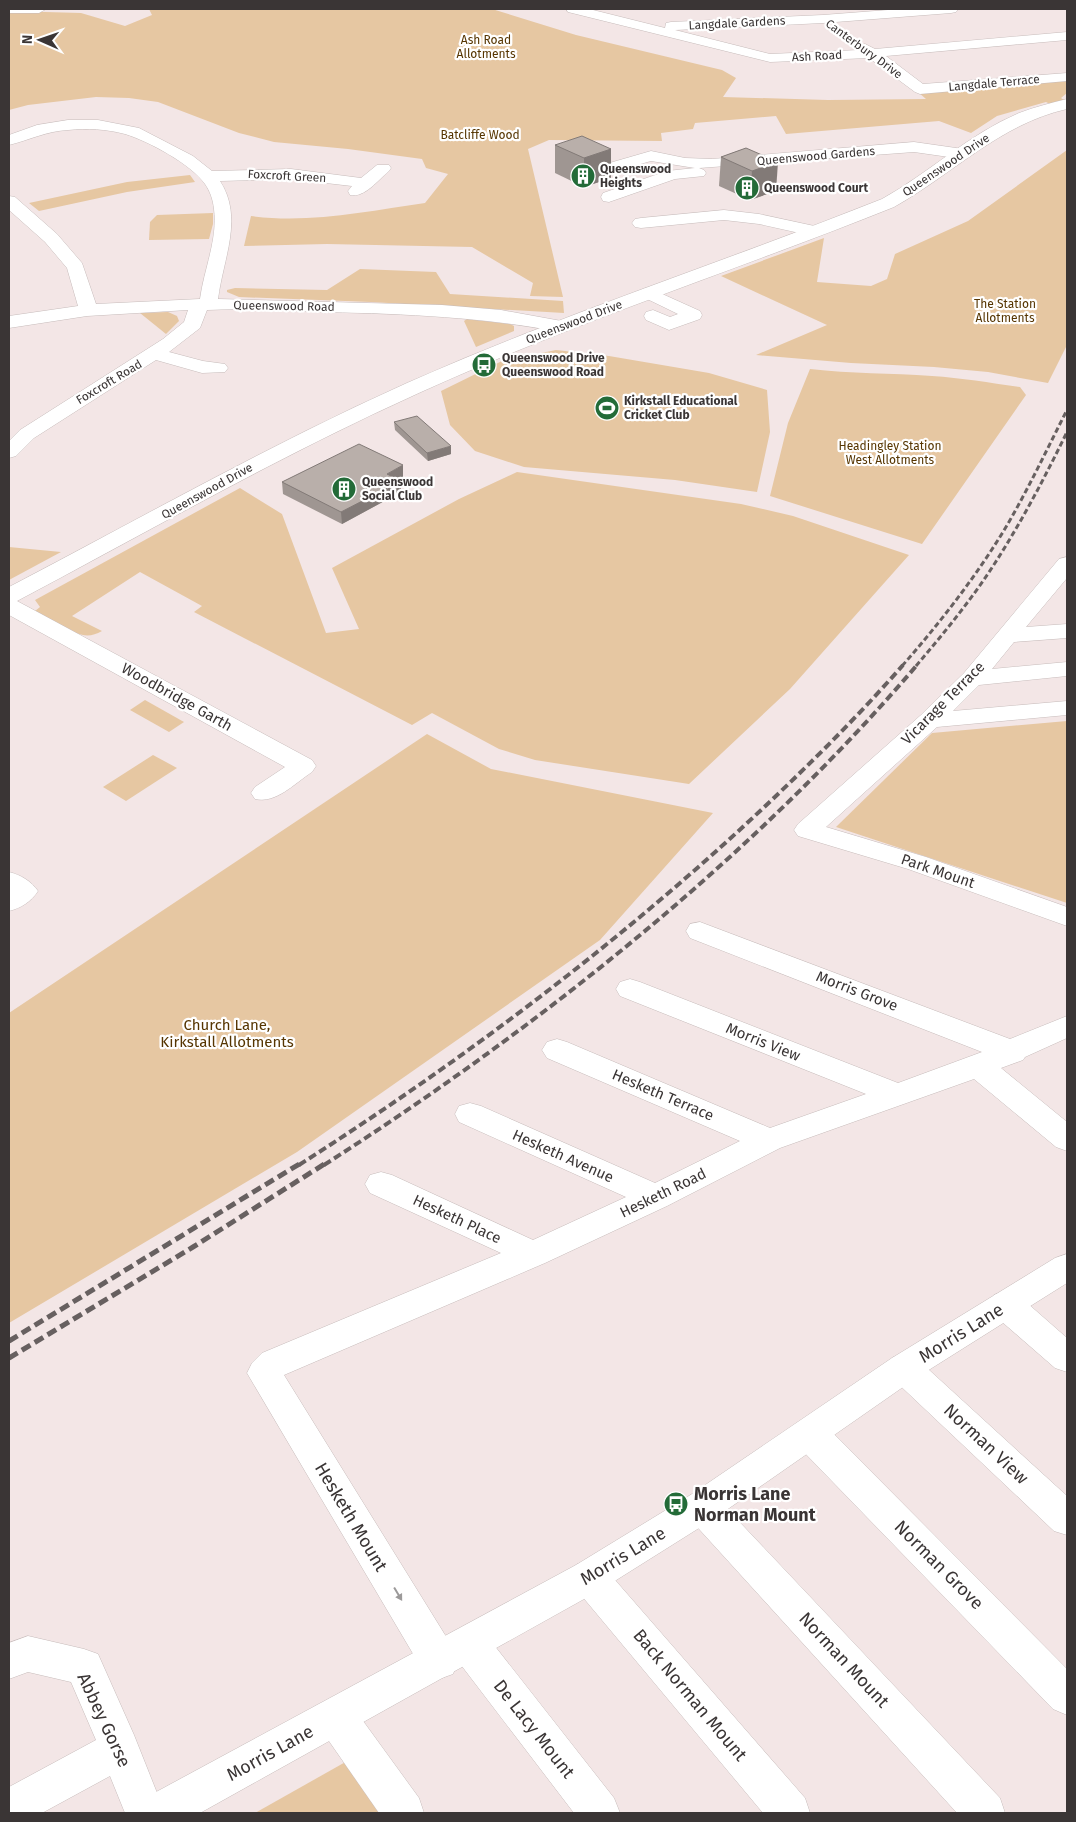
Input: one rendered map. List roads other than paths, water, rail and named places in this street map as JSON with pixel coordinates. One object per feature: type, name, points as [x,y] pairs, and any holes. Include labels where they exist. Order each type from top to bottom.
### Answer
[{"type":"street","points":[[9,9],[39,9]]},
{"type":"street","name":"Ash Road","points":[[573,9],[760,57],[872,53],[1067,36]]},
{"type":"street","name":"Canterbury Drive","points":[[808,9],[839,30]]},
{"type":"street","name":"Langdale Gardens","points":[[643,27],[823,19],[951,9]]},
{"type":"street","name":"Canterbury Drive","points":[[853,40],[920,89]]},
{"type":"street","name":"Langdale Terrace","points":[[920,89],[1067,76]]},
{"type":"street","name":"Queenswood Drive","points":[[9,596],[279,451],[470,363],[560,326],[888,203],[906,193],[1014,120],[1066,103]]},
{"type":"street","points":[[9,140],[37,130],[67,125],[112,126],[146,137],[182,156],[209,176]]},
{"type":"street","name":"Queenswood Gardens","points":[[612,167],[651,156],[685,163],[722,164],[914,147],[962,154]]},
{"type":"street","points":[[810,171],[819,168],[827,160],[824,155]]},
{"type":"street","points":[[609,197],[673,174],[708,172],[722,164]]},
{"type":"street","name":"Foxcroft Green","points":[[209,176],[291,174],[361,187],[383,168]]},
{"type":"street","name":"Foxcroft Road","points":[[9,452],[27,434],[53,416],[156,354],[193,324],[204,305],[223,223],[220,197],[209,176]]},
{"type":"street","points":[[9,201],[51,238],[76,267],[88,309]]},
{"type":"street","points":[[641,223],[724,215],[759,220],[814,232]]},
{"type":"street","points":[[649,293],[701,312],[669,324],[653,316]]},
{"type":"street","name":"Queenswood Road","points":[[9,322],[46,314],[88,309],[204,305],[280,305],[405,308],[484,314],[532,320],[560,326]]},
{"type":"street","points":[[156,354],[202,368],[218,368]]},
{"type":"street","name":"Vicarage Terrace","points":[[807,830],[930,720],[972,678],[1067,564]]},
{"type":"street","points":[[1038,598],[1067,596]]},
{"type":"street","name":"Woodbridge Garth","points":[[9,606],[303,766],[264,793]]},
{"type":"street","points":[[1007,636],[1067,631]]},
{"type":"street","points":[[972,678],[1067,670]]},
{"type":"street","points":[[930,720],[1067,708]]},
{"type":"street","name":"Park Mount","points":[[807,830],[917,864],[1067,917]]},
{"type":"street","points":[[9,881],[24,891],[9,902]]},
{"type":"street","name":"Morris Grove","points":[[700,931],[1013,1052]]},
{"type":"street","name":"Morris View","points":[[630,989],[896,1094]]},
{"type":"street","name":"Hesketh Road","points":[[264,1373],[274,1363],[532,1254],[656,1197],[769,1140],[978,1066],[1013,1052],[1067,1026]]},
{"type":"street","name":"Hesketh Terrace","points":[[556,1050],[769,1140]]},
{"type":"street","points":[[978,1066],[1067,1139]]},
{"type":"street","name":"Hesketh Avenue","points":[[470,1114],[656,1197]]},
{"type":"street","name":"Hesketh Place","points":[[381,1184],[532,1254]]},
{"type":"street","name":"Morris Lane","points":[[160,1813],[590,1577],[702,1507],[904,1368],[1067,1266]]},
{"type":"street","points":[[1006,1305],[1067,1358]]},
{"type":"street","name":"Norman View","points":[[904,1368],[1067,1519]]},
{"type":"street","name":"Hesketh Mount","points":[[264,1373],[364,1537],[454,1653]]},
{"type":"street","name":"Norman Grove","points":[[810,1434],[1067,1696]]},
{"type":"street","name":"Norman Mount","points":[[702,1507],[985,1813]]},
{"type":"street","name":"Back Norman Mount","points":[[590,1577],[790,1813]]},
{"type":"street","name":"De Lacy Mount","points":[[454,1653],[600,1813]]},
{"type":"street","name":"Abbey Gorse","points":[[9,1661],[28,1654],[84,1667],[120,1749],[145,1813]]},
{"type":"street","points":[[336,1717],[404,1813]]},
{"type":"street","points":[[9,1809],[120,1749]]},
{"type":"railway","points":[[902,666],[956,601],[992,550],[1020,502],[1067,410]]},
{"type":"railway","points":[[916,666],[977,590],[995,563],[1033,499],[1067,432]]},
{"type":"railway","points":[[299,1165],[358,1127],[473,1047],[530,1005],[639,918],[693,872],[786,786],[846,727],[903,665]]},
{"type":"railway","points":[[324,1165],[484,1056],[639,936],[713,872],[785,805],[853,736],[917,665]]},
{"type":"railway","points":[[9,1341],[301,1163]]},
{"type":"railway","points":[[9,1358],[193,1247],[326,1163]]},
{"type":"place","name":"Queenswood Heights","points":[[583,176]]},
{"type":"place","name":"Queenswood Court","points":[[747,188]]},
{"type":"place","name":"Queenswood Drive Queenswood Road","points":[[484,365]]},
{"type":"place","name":"Kirkstall Educational Cricket Club","points":[[607,408]]},
{"type":"place","name":"Queenswood Social Club","points":[[344,489]]},
{"type":"place","name":"Morris Lane Norman Mount","points":[[676,1504]]},
{"type":"park label","name":"Ash Road Allotments","points":[[486,47]]},
{"type":"park label","name":"Batcliffe Wood","points":[[480,135]]},
{"type":"park label","name":"The Station Allotments","points":[[1005,311]]},
{"type":"park label","name":"Headingley Station West Allotments","points":[[890,453]]},
{"type":"park label","name":"Church Lane, Kirkstall Allotments","points":[[227,1034]]}]
